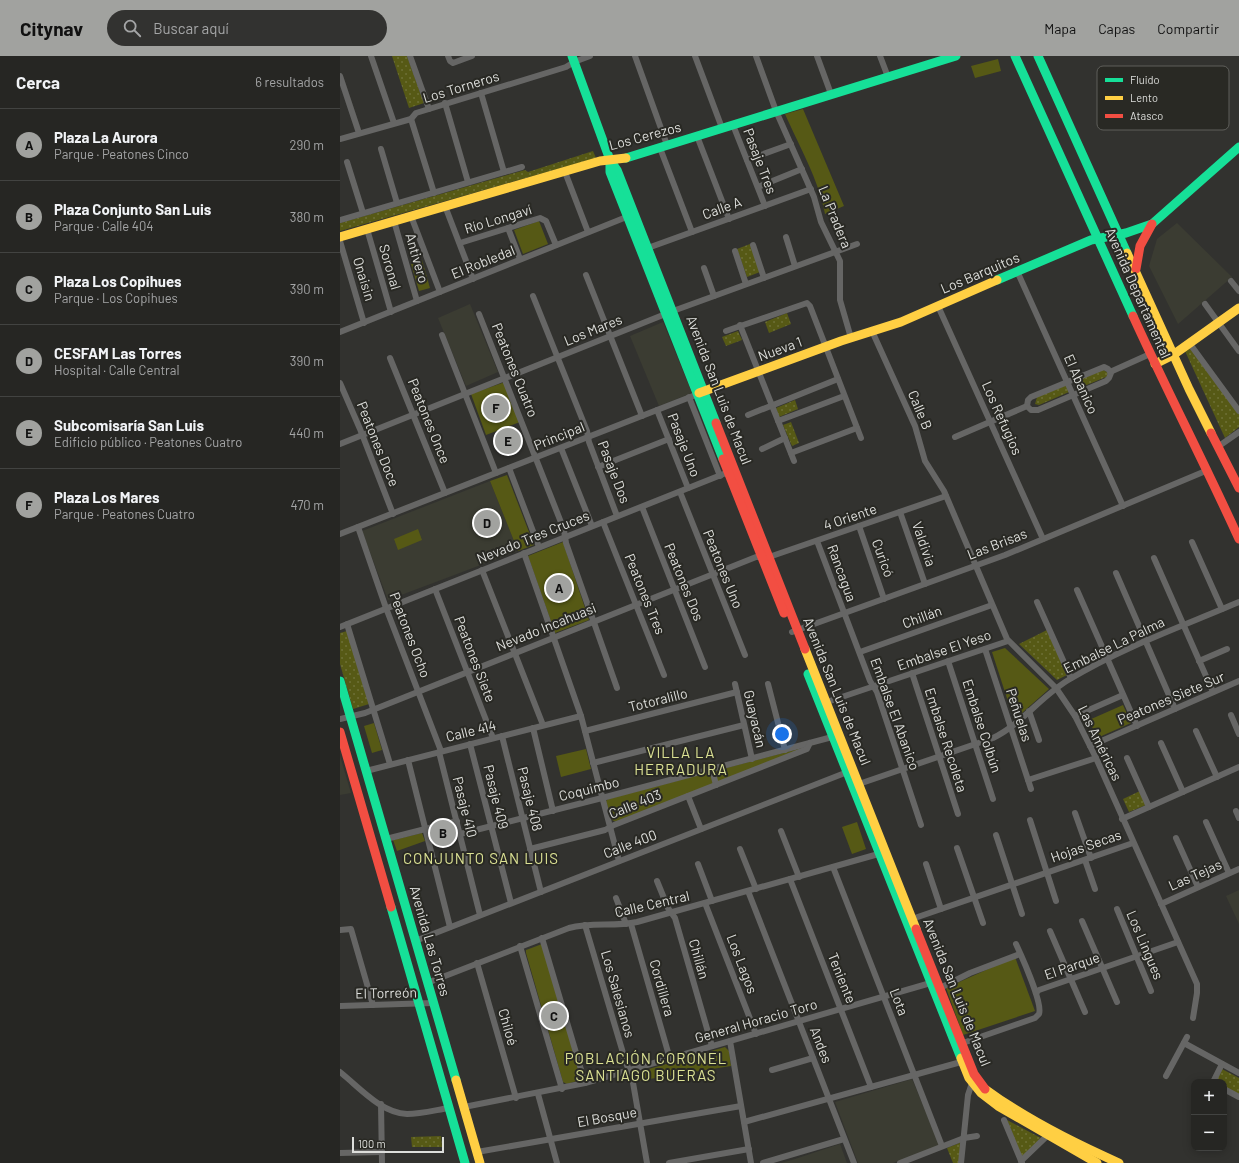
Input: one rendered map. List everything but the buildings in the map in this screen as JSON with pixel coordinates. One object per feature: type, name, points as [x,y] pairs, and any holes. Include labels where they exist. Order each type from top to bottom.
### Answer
[{"type":"street","points":[[371,56],[394,123]]},
{"type":"street","points":[[410,56],[429,109]]},
{"type":"street","points":[[448,56],[452,62],[472,56]]},
{"type":"street","name":"Los Torneros","points":[[340,139],[411,118],[414,114],[429,109],[566,67],[573,59],[590,56]]},
{"type":"street","points":[[635,56],[692,232]]},
{"type":"street","points":[[695,56],[722,128]]},
{"type":"street","name":"La Pradera","points":[[756,56],[776,112],[811,189],[821,222],[836,252],[841,268],[840,300],[851,338]]},
{"type":"street","points":[[818,56],[831,94]]},
{"type":"street","points":[[880,56],[888,77]]},
{"type":"street","name":"Los Cerezos","points":[[340,237],[564,172],[610,160],[619,160],[888,77],[942,58],[956,56]]},
{"type":"street","name":"Avenida Departamental","points":[[1014,56],[1154,364],[1208,470],[1239,539]]},
{"type":"street","name":"Avenida Departamental","points":[[1038,56],[1174,355],[1239,488]]},
{"type":"street","name":"Avenida San Luis de Macul","points":[[573,59],[610,160],[609,169],[645,249],[670,312],[697,394],[728,473],[765,557],[909,920],[936,984],[958,1044],[974,1074],[992,1094],[1092,1151],[1119,1163]]},
{"type":"street","points":[[340,76],[359,133]]},
{"type":"street","points":[[481,93],[504,172]]},
{"type":"street","points":[[445,104],[468,182]]},
{"type":"street","points":[[411,118],[434,193]]},
{"type":"street","name":"Pasaje Tres","points":[[733,125],[765,206]]},
{"type":"street","points":[[697,136],[729,219]]},
{"type":"street","points":[[747,160],[791,144]]},
{"type":"street","points":[[1136,270],[1140,246],[1152,224],[1239,147]]},
{"type":"street","points":[[382,149],[397,203]]},
{"type":"street","points":[[347,162],[363,214]]},
{"type":"street","points":[[340,220],[522,167]]},
{"type":"street","points":[[758,187],[802,169]]},
{"type":"street","points":[[564,172],[588,232]]},
{"type":"street","name":"Calle A","points":[[645,249],[811,189]]},
{"type":"street","points":[[445,206],[473,278]]},
{"type":"street","name":"El Robledal","points":[[340,332],[631,215]]},
{"type":"street","points":[[411,216],[440,292]]},
{"type":"street","name":"Río Longaví","points":[[460,243],[539,219],[544,219],[556,245]]},
{"type":"street","name":"Antivero","points":[[394,221],[418,301]]},
{"type":"street","name":"Los Barquitos","points":[[872,331],[901,322],[1088,241],[1120,234],[1152,224]]},
{"type":"street","points":[[508,228],[520,260]]},
{"type":"street","name":"Soronal","points":[[367,229],[391,312]]},
{"type":"street","points":[[786,237],[795,266]]},
{"type":"street","name":"Onaisin","points":[[340,241],[364,323]]},
{"type":"street","name":"Los Mares","points":[[340,444],[670,312],[857,244]]},
{"type":"street","points":[[753,245],[764,278]]},
{"type":"street","points":[[735,251],[746,284]]},
{"type":"street","points":[[704,268],[714,296]]},
{"type":"street","name":"El Abanico","points":[[1017,272],[1123,506]]},
{"type":"street","points":[[586,275],[642,416]]},
{"type":"street","points":[[1232,280],[1239,291]]},
{"type":"street","name":"Pasaje Dos","points":[[533,296],[558,357],[617,516]]},
{"type":"street","points":[[726,331],[807,302],[861,438]]},
{"type":"street","points":[[1205,304],[1239,351]]},
{"type":"street","name":"Los Refugios","points":[[938,306],[1043,539]]},
{"type":"street","points":[[1154,364],[1174,355],[1239,308]]},
{"type":"street","name":"Peatones Cuatro","points":[[480,314],[537,457],[564,530],[565,537]]},
{"type":"street","points":[[740,325],[794,461]]},
{"type":"street","name":"Nueva 1","points":[[697,394],[872,331]]},
{"type":"street","name":"Calle B","points":[[872,331],[915,426],[925,462],[946,496]]},
{"type":"street","points":[[442,335],[496,473]]},
{"type":"street","points":[[1190,344],[1239,411]]},
{"type":"street","points":[[1110,372],[1150,354]]},
{"type":"street","name":"Peatones Once","points":[[390,358],[445,493]]},
{"type":"street","points":[[1027,406],[1027,402],[1030,397],[1102,367],[1107,368],[1110,372]]},
{"type":"street","points":[[1027,406],[1036,411],[1108,380],[1110,372]]},
{"type":"street","points":[[748,415],[838,379]]},
{"type":"street","name":"Peatones Doce","points":[[340,383],[393,514]]},
{"type":"street","name":"Principal","points":[[340,534],[697,394]]},
{"type":"street","points":[[778,421],[844,396]]},
{"type":"street","points":[[954,437],[1027,406]]},
{"type":"street","name":"Pasaje Uno","points":[[657,410],[688,488]]},
{"type":"street","points":[[790,453],[857,428]]},
{"type":"street","points":[[1219,446],[1239,432]]},
{"type":"street","points":[[762,449],[785,438]]},
{"type":"street","points":[[598,467],[669,439]]},
{"type":"street","points":[[561,448],[592,526]]},
{"type":"street","points":[[509,468],[540,547]]},
{"type":"street","name":"Las Brisas","points":[[794,631],[976,566],[1208,470]]},
{"type":"street","name":"Nevado Tres Cruces","points":[[340,627],[728,473]]},
{"type":"street","name":"Peatones Uno","points":[[680,492],[745,655]]},
{"type":"street","name":"4 Oriente","points":[[765,557],[817,541],[946,496]]},
{"type":"street","name":"Las Américas","points":[[946,496],[1008,641],[1056,688],[1075,716],[1096,758],[1198,987],[1192,1018]]},
{"type":"street","name":"Peatones Dos","points":[[642,507],[705,667]]},
{"type":"street","name":"Valdivia","points":[[900,512],[926,584]]},
{"type":"street","name":"Peatones Tres","points":[[603,522],[664,675]]},
{"type":"street","name":"Curicó","points":[[859,526],[884,599]]},
{"type":"street","name":"Peatones Ocho","points":[[358,527],[386,608],[419,691],[440,752]]},
{"type":"street","points":[[565,537],[617,688]]},
{"type":"street","name":"Rancagua","points":[[817,541],[844,613]]},
{"type":"street","points":[[1192,542],[1222,609]]},
{"type":"street","points":[[524,553],[581,716],[619,861]]},
{"type":"street","name":"Nevado Incahuasi","points":[[340,719],[373,710],[756,557],[765,557]]},
{"type":"street","points":[[1154,558],[1213,692]]},
{"type":"street","points":[[482,570],[543,725]]},
{"type":"street","points":[[1116,573],[1175,709]]},
{"type":"street","name":"Peatones Siete","points":[[435,589],[493,738]]},
{"type":"street","points":[[1077,590],[1136,726]]},
{"type":"street","points":[[1037,602],[1071,678]]},
{"type":"street","name":"Embalse La Palma","points":[[856,785],[1000,735],[1011,728],[1056,688],[1071,678],[1107,658],[1239,602]]},
{"type":"street","name":"Chillán","points":[[860,652],[992,605]]},
{"type":"street","name":"Embalse El Abanico","points":[[844,613],[873,686],[877,692],[922,825]]},
{"type":"street","points":[[348,624],[390,764]]},
{"type":"street","name":"Embalse El Yeso","points":[[823,704],[1008,641]]},
{"type":"street","name":"Peñuelas","points":[[985,649],[1031,789]]},
{"type":"street","points":[[1199,661],[1227,649]]},
{"type":"street","name":"Embalse Colbún","points":[[948,661],[994,799]]},
{"type":"street","name":"Embalse Recoleta","points":[[912,674],[958,814]]},
{"type":"street","name":"Avenida Las Torres","points":[[340,681],[480,1163]]},
{"type":"street","name":"Peatones Siete Sur","points":[[1090,746],[1239,681]]},
{"type":"street","name":"Guayacán","points":[[735,684],[752,759]]},
{"type":"street","points":[[768,684],[785,750]]},
{"type":"street","name":"Totoralillo","points":[[585,731],[737,692]]},
{"type":"street","points":[[1075,716],[1123,695]]},
{"type":"street","points":[[1029,711],[1039,740]]},
{"type":"street","points":[[1230,715],[1239,734]]},
{"type":"street","name":"Calle 414","points":[[366,770],[581,716]]},
{"type":"street","points":[[593,763],[744,725]]},
{"type":"street","points":[[533,728],[554,811]]},
{"type":"street","points":[[1196,730],[1217,777]]},
{"type":"street","name":"Avenida Las Torres","points":[[340,732],[465,1163]]},
{"type":"street","name":"Pasaje 408","points":[[502,736],[541,892]]},
{"type":"street","name":"Coquimbo","points":[[460,834],[554,811],[836,736]]},
{"type":"street","points":[[1160,743],[1183,792]]},
{"type":"street","name":"Pasaje 409","points":[[470,744],[511,903]]},
{"type":"street","name":"Calle 403","points":[[530,849],[610,828],[807,750],[810,744]]},
{"type":"street","name":"Pasaje 410","points":[[440,752],[480,915]]},
{"type":"street","points":[[1028,780],[1096,758]]},
{"type":"street","points":[[1127,758],[1149,807]]},
{"type":"street","points":[[408,760],[450,927]]},
{"type":"street","points":[[1122,819],[1239,767]]},
{"type":"street","points":[[712,769],[716,785]]},
{"type":"street","name":"Calle 400","points":[[415,940],[850,771]]},
{"type":"street","points":[[356,787],[370,783]]},
{"type":"street","points":[[688,796],[701,829]]},
{"type":"street","points":[[1236,811],[1239,818]]},
{"type":"street","points":[[1074,813],[1088,859],[1095,889]]},
{"type":"street","name":"Hojas Secas","points":[[1030,820],[1056,901]]},
{"type":"street","points":[[386,839],[457,821]]},
{"type":"street","points":[[1206,822],[1229,873]]},
{"type":"street","points":[[781,832],[799,877]]},
{"type":"street","points":[[996,835],[1022,914]]},
{"type":"street","points":[[1176,838],[1198,887]]},
{"type":"street","name":"Hojas Secas","points":[[909,920],[1133,843]]},
{"type":"street","points":[[957,848],[983,923]]},
{"type":"street","points":[[740,849],[756,889]]},
{"type":"street","name":"Calle Central","points":[[428,983],[569,928],[585,925],[629,924],[883,853]]},
{"type":"street","points":[[698,864],[712,901]]},
{"type":"street","points":[[926,864],[941,909]]},
{"type":"street","name":"Lota","points":[[833,867],[942,1146]]},
{"type":"street","name":"Las Tejas","points":[[1160,904],[1239,869]]},
{"type":"street","name":"Teniente","points":[[790,879],[842,1009],[871,1087]]},
{"type":"street","name":"Chillán","points":[[657,881],[671,913],[675,918],[712,1046]]},
{"type":"street","name":"Andes","points":[[748,891],[854,1163]]},
{"type":"street","name":"Cordillera","points":[[616,898],[629,924],[670,1058]]},
{"type":"street","name":"Los Lagos","points":[[705,903],[756,1034]]},
{"type":"street","name":"Los Lingues","points":[[1117,909],[1151,990]]},
{"type":"street","points":[[1082,921],[1117,1002]]},
{"type":"street","name":"Los Salesianos","points":[[585,925],[626,1063],[630,1070],[647,1163]]},
{"type":"street","points":[[340,930],[351,928],[373,1005]]},
{"type":"street","points":[[1050,931],[1085,1012]]},
{"type":"street","points":[[542,938],[585,1083]]},
{"type":"street","name":"El Parque","points":[[958,1044],[1037,1016],[1040,1010],[1036,993],[1070,979],[1178,942]]},
{"type":"street","points":[[1016,944],[1036,993]]},
{"type":"street","points":[[520,946],[562,1089]]},
{"type":"street","name":"General Horacio Toro","points":[[464,1105],[538,1094],[585,1083],[798,1021],[936,984],[1020,954]]},
{"type":"street","name":"Chiloé","points":[[477,963],[516,1098]]},
{"type":"street","name":"El Torreón","points":[[340,1006],[433,1003]]},
{"type":"street","points":[[1166,1076],[1186,1040],[1222,1064],[1239,1073]]},
{"type":"street","points":[[730,1041],[752,1163]]},
{"type":"street","name":"Avenida San Luis de Macul","points":[[958,1044],[961,1062],[972,1083],[981,1093],[998,1106],[1097,1163]]},
{"type":"street","points":[[772,1070],[813,1058]]},
{"type":"street","points":[[744,1122],[961,1062]]},
{"type":"street","points":[[1214,1079],[1222,1064]]},
{"type":"street","points":[[340,1072],[390,1110],[405,1114],[449,1108],[458,1111],[464,1105]]},
{"type":"street","points":[[961,1163],[968,1095],[972,1083]]},
{"type":"street","points":[[1227,1091],[1239,1097]]},
{"type":"street","points":[[538,1094],[557,1163]]},
{"type":"street","points":[[381,1104],[382,1163]]},
{"type":"street","name":"El Bosque","points":[[477,1152],[741,1106]]},
{"type":"street","points":[[1004,1120],[1021,1162],[1048,1135]]},
{"type":"street","points":[[900,1163],[964,1138],[977,1136]]},
{"type":"street","points":[[763,1163],[844,1139]]},
{"type":"street","points":[[669,1163],[749,1149]]},
{"type":"street","points":[[340,1153],[382,1152]]},
{"type":"street","points":[[916,1157],[919,1163]]},
{"type":"shaded area","points":[[392,56],[407,56],[424,103],[409,108]]},
{"type":"shaded area","points":[[998,59],[1001,71],[975,78],[971,66]]},
{"type":"shaded area","points":[[803,109],[844,206],[825,214],[818,189],[808,163],[785,114]]},
{"type":"shaded area","points":[[593,151],[596,158],[340,231],[340,223],[525,170],[528,172]]},
{"type":"shaded area","points":[[539,221],[548,244],[523,254],[514,230]]},
{"type":"shaded area","points":[[1177,223],[1232,277],[1178,324],[1149,266],[1157,239]]},
{"type":"shaded area","points":[[750,244],[760,272],[747,277],[737,249]]},
{"type":"shaded area","points":[[422,260],[430,288],[419,291],[411,264]]},
{"type":"shaded area","points":[[470,304],[498,372],[466,386],[438,318]]},
{"type":"shaded area","points":[[787,313],[791,324],[769,333],[765,322]]},
{"type":"shaded area","points":[[663,322],[692,393],[659,406],[630,336]]},
{"type":"shaded area","points":[[738,331],[742,340],[726,346],[722,337]]},
{"type":"shaded area","points":[[1190,348],[1239,413],[1239,427],[1225,438],[1185,351]]},
{"type":"shaded area","points":[[1103,370],[1109,373],[1106,377],[1077,389],[1074,382]]},
{"type":"shaded area","points":[[505,382],[520,422],[486,435],[471,394]]},
{"type":"shaded area","points":[[1066,385],[1069,392],[1039,405],[1035,404],[1037,397]]},
{"type":"shaded area","points":[[795,400],[798,409],[779,417],[776,408]]},
{"type":"shaded area","points":[[791,422],[799,443],[792,446],[783,425]]},
{"type":"shaded area","points":[[507,475],[534,545],[518,551],[490,481]]},
{"type":"shaded area","points":[[490,481],[518,551],[388,600],[362,531]]},
{"type":"shaded area","points":[[418,529],[422,540],[398,550],[394,539]]},
{"type":"shaded area","points":[[563,542],[589,620],[555,633],[528,556]]},
{"type":"shaded area","points":[[1047,630],[1067,675],[1057,680],[1019,644]]},
{"type":"shaded area","points":[[347,631],[369,704],[353,709],[340,664],[340,633]]},
{"type":"shaded area","points":[[1005,648],[1049,689],[1014,720],[992,652]]},
{"type":"shaded area","points":[[1123,705],[1131,723],[1097,738],[1089,720]]},
{"type":"shaded area","points":[[374,723],[382,750],[372,753],[364,726]]},
{"type":"shaded area","points":[[802,748],[796,752],[616,822],[612,820],[606,801],[608,799]]},
{"type":"shaded area","points":[[586,749],[591,769],[561,777],[556,756]]},
{"type":"shaded area","points":[[340,756],[351,793],[340,795]]},
{"type":"shaded area","points":[[1140,791],[1146,805],[1129,812],[1123,799]]},
{"type":"shaded area","points":[[857,822],[866,849],[852,854],[842,827]]},
{"type":"shaded area","points":[[455,824],[458,835],[430,841],[428,832]]},
{"type":"shaded area","points":[[422,833],[425,841],[397,851],[393,840]]},
{"type":"shaded area","points":[[1239,890],[1239,924],[1226,896]]},
{"type":"shaded area","points":[[542,944],[583,1079],[567,1084],[563,1082],[526,953],[526,950]]},
{"type":"shaded area","points":[[1015,957],[1035,1011],[963,1035],[946,988]]},
{"type":"shaded area","points":[[725,1047],[729,1051],[731,1066],[637,1081],[635,1073]]},
{"type":"shaded area","points":[[1222,1069],[1239,1078],[1239,1096],[1227,1089],[1227,1079],[1217,1079]]},
{"type":"shaded area","points":[[912,1079],[940,1146],[893,1163],[858,1163],[835,1102]]},
{"type":"shaded area","points":[[1007,1120],[1041,1138],[1022,1157]]},
{"type":"shaded area","points":[[441,1136],[442,1147],[412,1147],[411,1137]]},
{"type":"shaded area","points":[[962,1142],[959,1163],[953,1163],[947,1148]]},
{"type":"shaded area","points":[[840,1144],[847,1163],[781,1163],[795,1159]]},
{"type":"traffic: fast","points":[[572,56],[610,160],[617,170],[716,423]]},
{"type":"traffic: fast","points":[[626,158],[956,56]]},
{"type":"traffic: fast","points":[[1015,56],[1133,316]]},
{"type":"traffic: fast","points":[[1038,56],[1127,253]]},
{"type":"traffic: fast","points":[[997,280],[1091,240],[1126,233],[1152,224],[1239,147]]},
{"type":"traffic: fast","points":[[610,160],[610,172],[723,459]]},
{"type":"traffic: fast","points":[[808,674],[961,1058]]},
{"type":"traffic: fast","points":[[340,681],[456,1080]]},
{"type":"traffic: fast","points":[[391,907],[465,1163]]},
{"type":"traffic: slow","points":[[340,237],[600,161],[626,158]]},
{"type":"traffic: slow","points":[[1127,253],[1189,389],[1211,433]]},
{"type":"traffic: slow","points":[[699,393],[841,341],[901,322],[997,280]]},
{"type":"traffic: slow","points":[[1155,364],[1173,355],[1239,308]]},
{"type":"traffic: slow","points":[[805,649],[916,929]]},
{"type":"traffic: slow","points":[[961,1058],[969,1078],[981,1093],[998,1106],[1097,1163]]},
{"type":"traffic: slow","points":[[456,1080],[480,1163]]},
{"type":"traffic: slow","points":[[985,1089],[1016,1110],[1050,1129],[1119,1163]]},
{"type":"traffic: jam","points":[[1136,269],[1140,246],[1152,224]]},
{"type":"traffic: jam","points":[[1133,316],[1239,539]]},
{"type":"traffic: jam","points":[[716,423],[805,649]]},
{"type":"traffic: jam","points":[[1211,433],[1239,488]]},
{"type":"traffic: jam","points":[[723,459],[784,613]]},
{"type":"traffic: jam","points":[[340,732],[391,907]]},
{"type":"traffic: jam","points":[[916,929],[974,1074],[985,1089]]},
{"type":"place","name":"Plaza Los Mares","points":[[496,408]]},
{"type":"place","name":"Subcomisaría San Luis","points":[[508,441]]},
{"type":"place","name":"CESFAM Las Torres","points":[[487,523]]},
{"type":"place","name":"Plaza La Aurora","points":[[559,588]]},
{"type":"place","name":"Plaza Conjunto San Luis","points":[[443,833]]},
{"type":"place","name":"Plaza Los Copihues","points":[[554,1016]]},
{"type":"district","name":"VILLA LA HERRADURA","points":[[681,762]]},
{"type":"district","name":"CONJUNTO SAN LUIS","points":[[481,859]]},
{"type":"district","name":"POBLACIÓN CORONEL SANTIAGO BUERAS","points":[[646,1068]]}]
